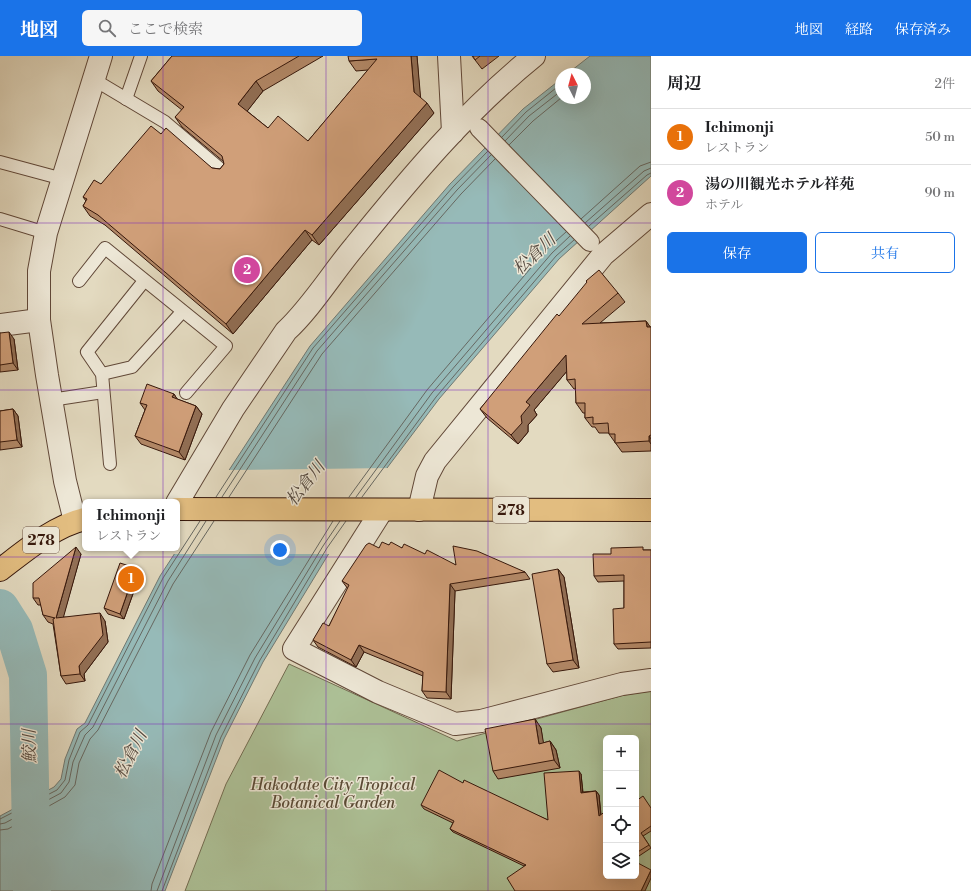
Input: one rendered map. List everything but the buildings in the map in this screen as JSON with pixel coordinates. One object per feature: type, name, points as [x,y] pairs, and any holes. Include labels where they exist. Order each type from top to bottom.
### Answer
[{"type":"highway","name":"278","points":[[182,507],[419,510],[651,510]]},
{"type":"highway","name":"278","points":[[1,570],[36,543],[80,520]]},
{"type":"street","points":[[80,520],[65,482],[51,400],[38,320],[39,271],[46,233],[101,56]]},
{"type":"street","points":[[449,56],[453,132]]},
{"type":"street","points":[[182,507],[233,409],[286,331],[296,322],[331,275],[431,153],[512,74],[534,56]]},
{"type":"street","points":[[482,131],[589,241]]},
{"type":"street","points":[[419,510],[427,476],[435,461],[603,255],[651,214]]},
{"type":"street","points":[[0,325],[38,320]]},
{"type":"street","points":[[376,509],[294,650],[378,692],[455,724],[481,721],[622,684],[651,680]]},
{"type":"lane","points":[[126,99],[141,56]]},
{"type":"lane","points":[[93,79],[165,122],[224,172]]},
{"type":"lane","points":[[0,162],[63,179]]},
{"type":"lane","points":[[0,219],[46,233]]},
{"type":"lane","points":[[79,281],[105,248],[182,312],[226,346],[186,393]]},
{"type":"lane","points":[[110,464],[102,374],[87,352],[144,281]]},
{"type":"lane","points":[[102,374],[132,367],[182,312]]},
{"type":"lane","points":[[51,400],[103,392]]},
{"type":"green space","name":"Hakodate City Tropical Botanical Garden","points":[[289,664],[457,741],[624,695],[651,691],[651,891],[185,891],[226,784]]},
{"type":"water","name":"松倉川","points":[[590,56],[651,56],[651,176],[559,259],[439,399],[387,468],[331,550],[263,662],[224,739],[165,891],[0,891],[0,816],[54,787],[61,779],[65,759],[77,729],[85,723],[160,576],[176,551],[180,551],[180,545],[310,346],[450,184],[523,109],[555,84],[555,104],[591,104],[591,68],[575,68]]},
{"type":"pier","points":[[390,468],[331,554],[172,554],[174,551],[180,551],[180,542],[226,470]]},
{"type":"waterway","name":"鮫川","points":[[0,608],[14,630],[28,675],[32,891]]},
{"type":"place","name":"湯の川観光ホテル祥苑","points":[[247,270]]},
{"type":"place","name":"Ichimonji","points":[[131,579]]}]
